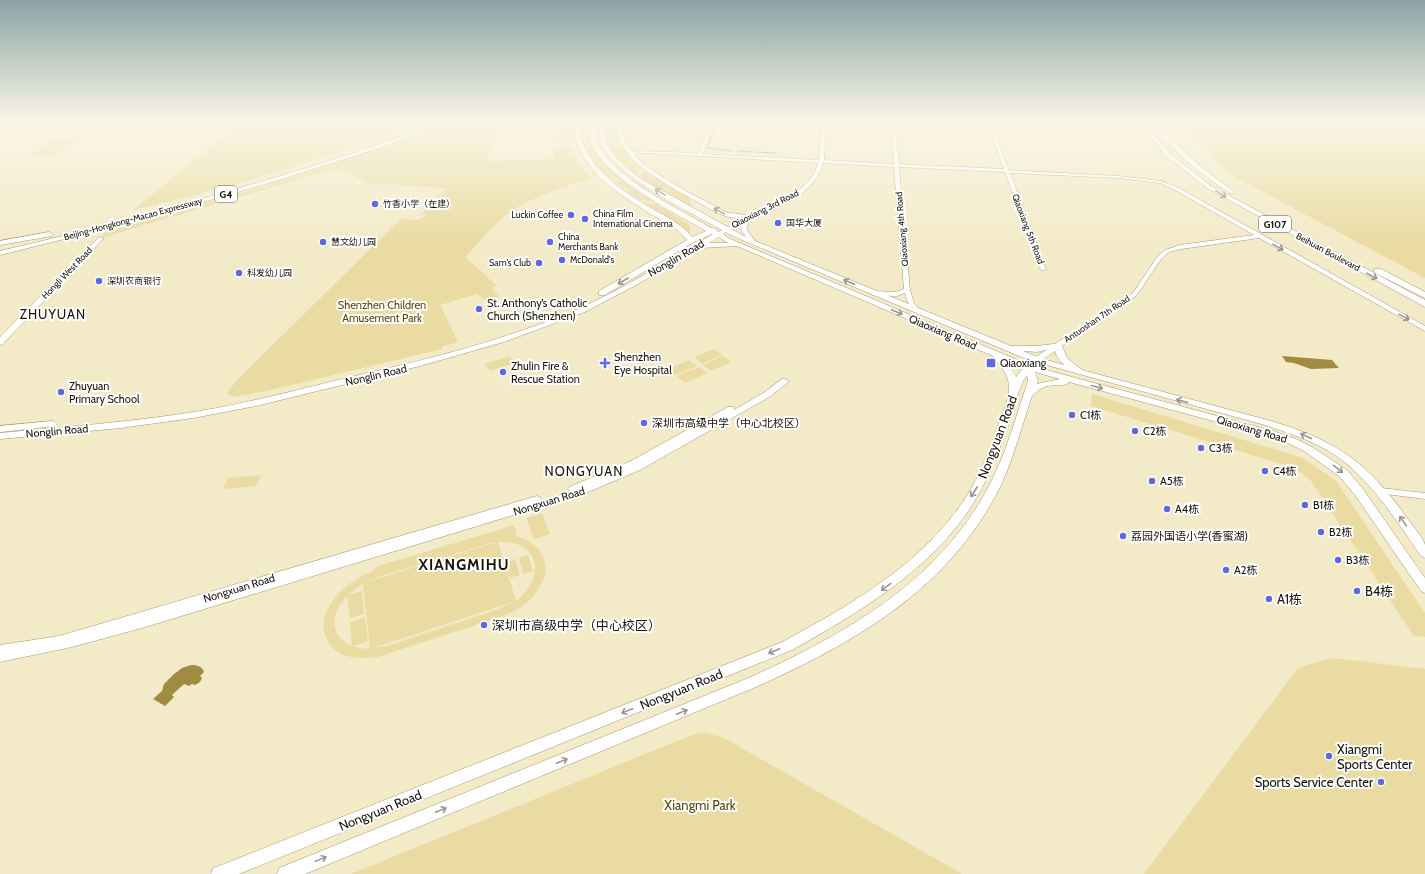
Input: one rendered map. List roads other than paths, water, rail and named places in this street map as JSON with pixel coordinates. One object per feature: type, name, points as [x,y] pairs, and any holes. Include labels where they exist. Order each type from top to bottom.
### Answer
[{"type":"highway","name":"Beijing-Hongkong-Macao Expressway","points":[[0,248],[262,180],[319,162]]},
{"type":"highway","name":"Beijing-Hongkong-Macao Expressway","points":[[0,254],[280,178],[331,162]]},
{"type":"highway","name":"Beihuan Boulevard","points":[[1176,162],[1209,186],[1257,214],[1425,304]]},
{"type":"highway","name":"Beihuan Boulevard","points":[[1190,162],[1223,186],[1425,295]]},
{"type":"highway","points":[[0,243],[104,222]]},
{"type":"main road","points":[[589,162],[602,175],[636,200],[683,230],[689,238]]},
{"type":"main road","name":"Qiaoxiang Road","points":[[608,162],[616,171],[694,212],[719,231]]},
{"type":"main road","name":"Qiaoxiang Road","points":[[618,162],[636,182],[668,206],[688,217],[986,350],[1033,364],[1081,383],[1269,433],[1292,441],[1308,449],[1343,473],[1425,588]]},
{"type":"main road","points":[[640,162],[644,166],[723,213],[747,217],[744,230],[749,245],[717,244],[705,245],[692,249]]},
{"type":"main road","points":[[602,175],[636,182],[644,166]]},
{"type":"main road","points":[[694,212],[695,197]]},
{"type":"main road","points":[[636,200],[668,206]]},
{"type":"main road","points":[[681,247],[689,238],[692,228],[688,217]]},
{"type":"main road","name":"Nonglin Road","points":[[0,429],[133,417],[199,407],[258,395],[444,352],[544,319],[585,302],[681,247],[719,231]]},
{"type":"main road","name":"Nonglin Road","points":[[0,436],[131,424],[195,415],[278,398],[440,359],[514,336],[572,314],[624,289],[692,249],[719,231]]},
{"type":"main road","name":"Hongli West Road","points":[[0,342],[100,239]]},
{"type":"main road","name":"Qiaoxiang Road","points":[[749,245],[872,292],[998,345],[1033,364],[1088,375],[1298,432],[1345,457],[1360,470],[1380,491],[1425,552]]},
{"type":"main road","points":[[998,345],[1030,349],[1058,345],[1059,353],[1066,362],[1088,375]]},
{"type":"main road","points":[[986,350],[996,357],[1008,369],[1021,394],[1047,383],[1081,383]]},
{"type":"main road","name":"Nongyuan Road","points":[[219,874],[787,646],[835,620],[890,584],[920,559],[945,532],[964,508],[979,484],[1021,394],[1033,381],[1033,364]]},
{"type":"main road","name":"Nongyuan Road","points":[[285,874],[758,680],[818,653],[874,620],[924,580],[947,558],[965,537],[980,514],[994,488],[1021,394]]},
{"type":"street","points":[[805,162],[814,169]]},
{"type":"street","points":[[814,169],[816,162]]},
{"type":"street","points":[[814,169],[828,163],[836,162]]},
{"type":"street","name":"Beihuan Boulevard","points":[[856,162],[1128,176],[1130,178],[1161,182],[1172,186],[1425,329]]},
{"type":"street","name":"Qiaoxiang 5th Road","points":[[1003,162],[1043,269]]},
{"type":"street","name":"Qiaoxiang 4th Road","points":[[897,164],[907,290]]},
{"type":"street","name":"Qiaoxiang 3rd Road","points":[[719,231],[799,192],[812,182],[814,169]]},
{"type":"street","name":"Antuoshan 7th Road","points":[[1033,364],[1058,345],[1109,313],[1135,294],[1159,258],[1167,251],[1180,247],[1259,236]]},
{"type":"street","points":[[872,292],[897,294],[907,290],[911,302],[920,313]]},
{"type":"street","name":"Nongxuan Road","points":[[0,650],[60,640],[580,487],[634,463],[764,391],[785,381],[768,394],[638,468],[583,491],[142,624],[72,643],[0,657]]},
{"type":"street","points":[[1380,491],[1425,496]]},
{"type":"place","name":"竹香小学（在建）","points":[[375,204]]},
{"type":"place","name":"Luckin Coffee","points":[[571,215]]},
{"type":"place","name":"China Film International Cinema","points":[[585,219]]},
{"type":"place","name":"国华大厦","points":[[778,223]]},
{"type":"place","name":"慧文幼儿园","points":[[323,242]]},
{"type":"place","name":"China Merchants Bank","points":[[550,242]]},
{"type":"place","name":"McDonald's","points":[[562,260]]},
{"type":"place","name":"Sam's Club","points":[[539,263]]},
{"type":"place","name":"科发幼儿园","points":[[239,273]]},
{"type":"place","name":"深圳农商银行","points":[[99,281]]},
{"type":"place","name":"St. Anthony’s Catholic Church (Shenzhen)","points":[[479,309]]},
{"type":"place","name":"Shenzhen Eye Hospital","points":[[605,363]]},
{"type":"place","name":"Qiaoxiang","points":[[991,363]]},
{"type":"place","name":"Zhulin Fire & Rescue Station","points":[[503,372]]},
{"type":"place","name":"Zhuyuan Primary School","points":[[61,392]]},
{"type":"place","name":"C1栋","points":[[1072,415]]},
{"type":"place","name":"深圳市高级中学（中心北校区）","points":[[644,423]]},
{"type":"place","name":"C2栋","points":[[1135,431]]},
{"type":"place","name":"C3栋","points":[[1201,448]]},
{"type":"place","name":"C4栋","points":[[1265,471]]},
{"type":"place","name":"A5栋","points":[[1152,481]]},
{"type":"place","name":"B1栋","points":[[1305,505]]},
{"type":"place","name":"A4栋","points":[[1167,509]]},
{"type":"place","name":"B2栋","points":[[1321,532]]},
{"type":"place","name":"荔园外国语小学(香蜜湖)","points":[[1123,536]]},
{"type":"place","name":"B3栋","points":[[1338,560]]},
{"type":"place","name":"A2栋","points":[[1226,570]]},
{"type":"place","name":"B4栋","points":[[1357,591]]},
{"type":"place","name":"A1栋","points":[[1269,599]]},
{"type":"place","name":"深圳市高级中学（中心校区）","points":[[484,625]]},
{"type":"place","name":"Xiangmi Sports Center","points":[[1329,756]]},
{"type":"place","name":"Sports Service Center","points":[[1381,782]]},
{"type":"district","name":"ZHUYUAN","points":[[53,314]]},
{"type":"district","name":"NONGYUAN","points":[[584,471]]},
{"type":"district","name":"XIANGMIHU","points":[[464,565]]},
{"type":"park label","name":"Shenzhen Children Amusement Park","points":[[382,311]]},
{"type":"park label","name":"Xiangmi Park","points":[[700,805]]}]
